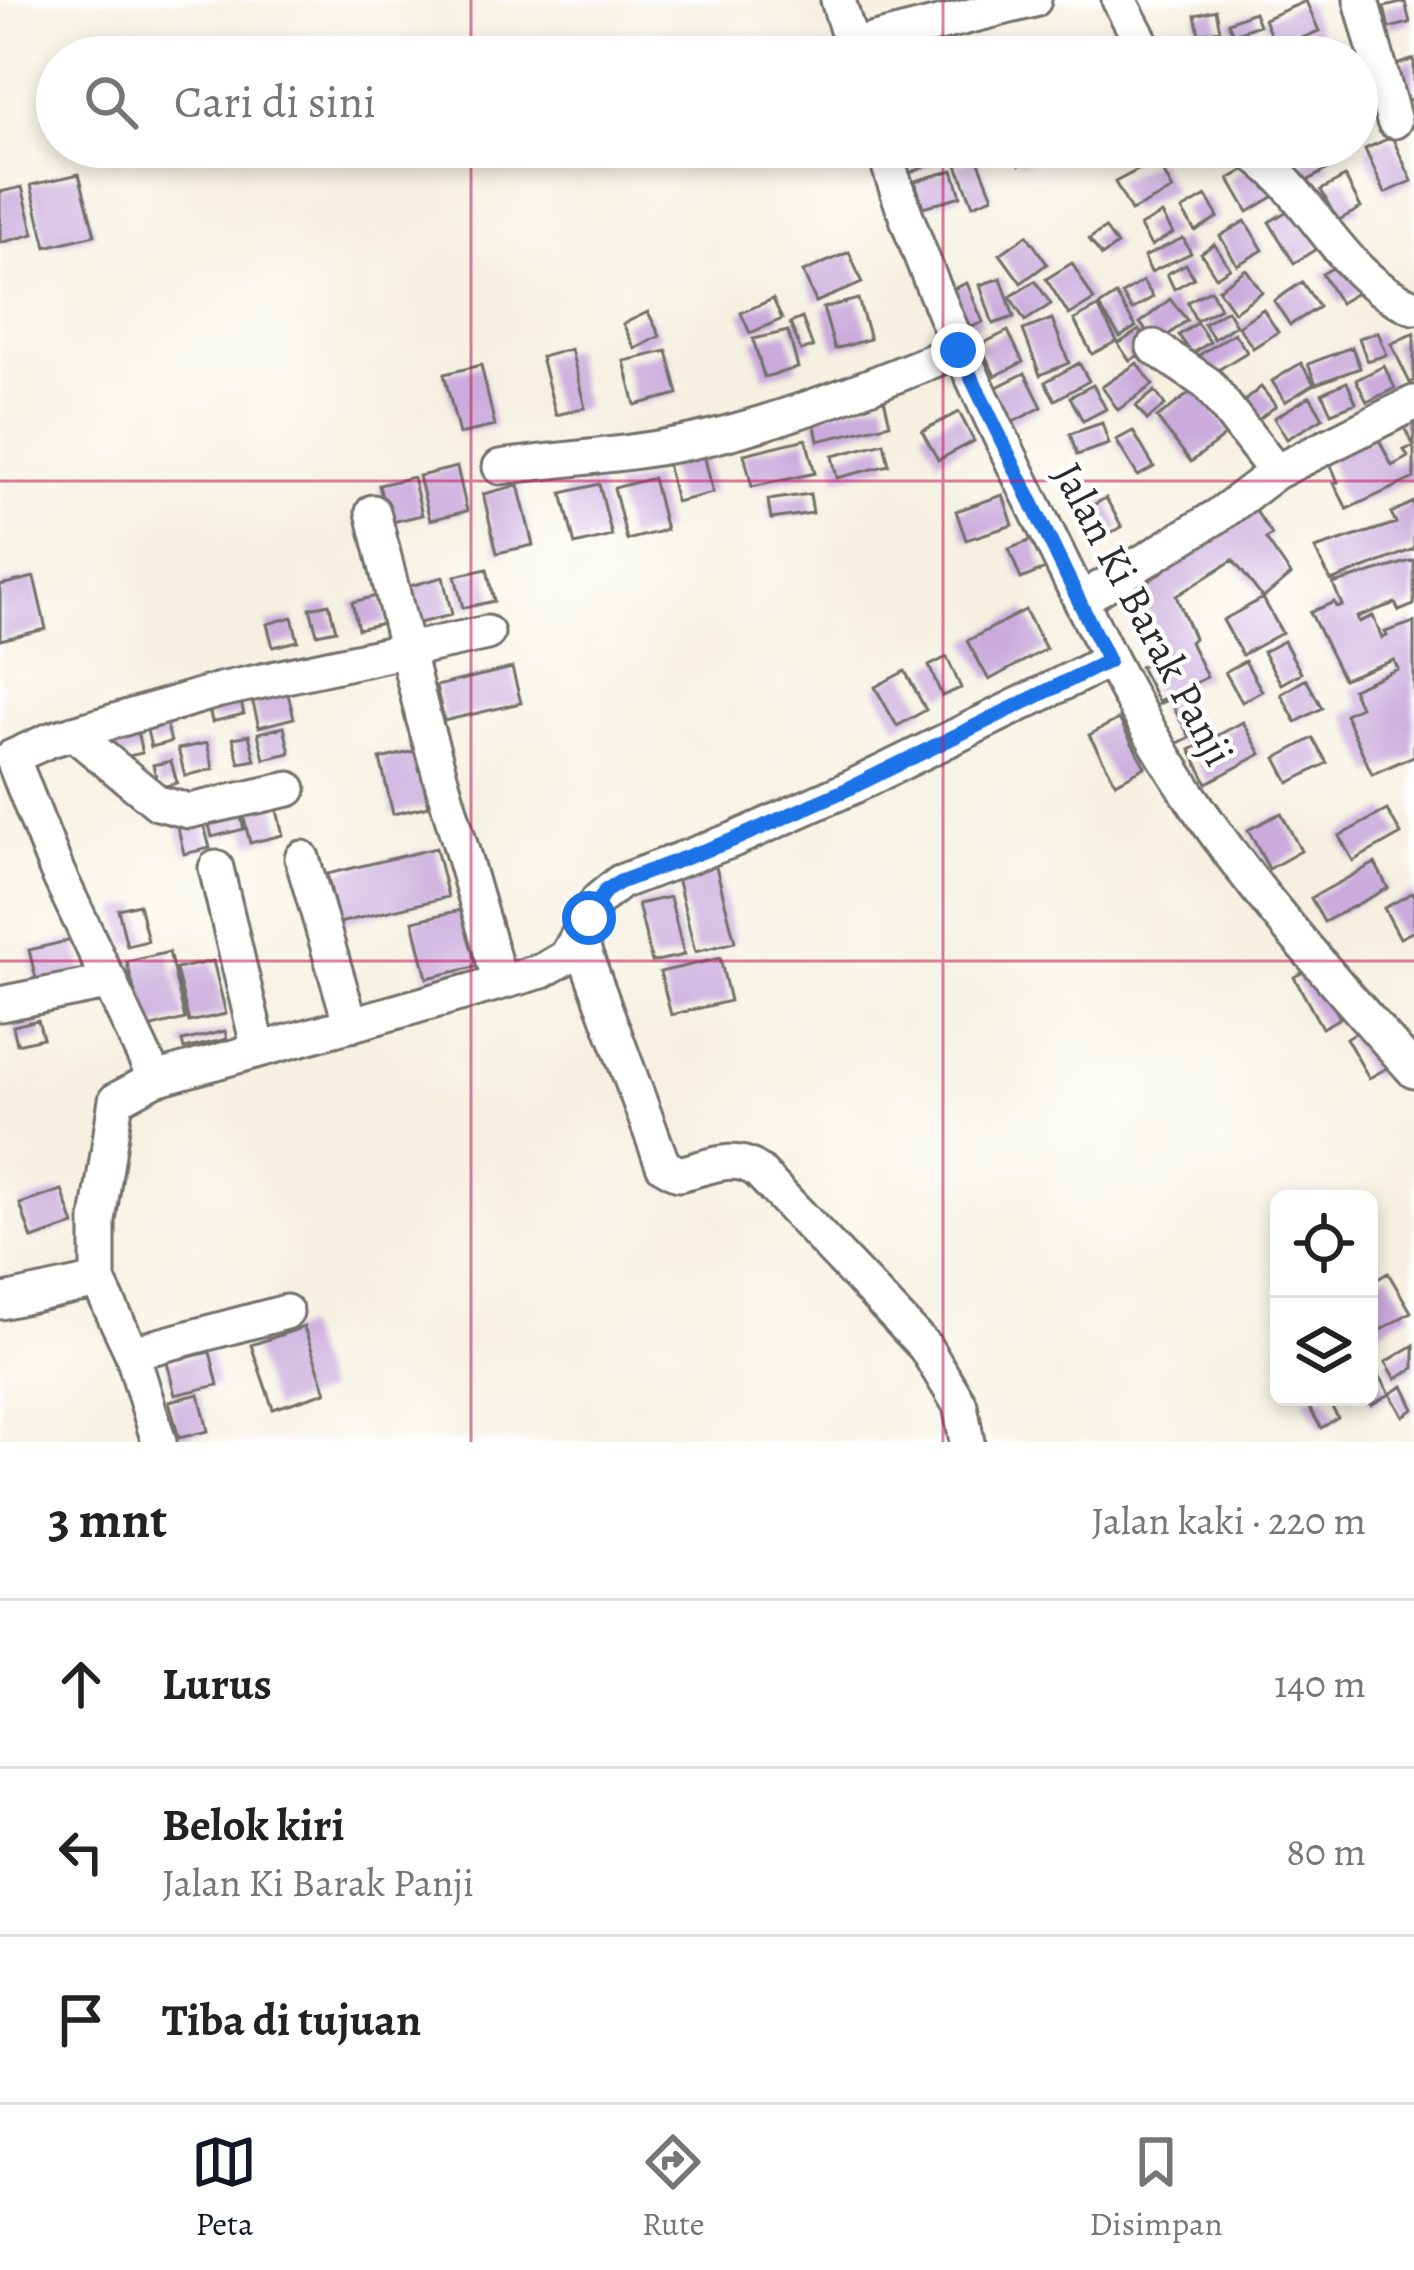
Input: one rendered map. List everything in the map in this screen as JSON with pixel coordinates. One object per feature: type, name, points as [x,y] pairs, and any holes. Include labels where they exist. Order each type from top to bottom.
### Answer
[{"type":"street","points":[[838,0],[848,36]]},
{"type":"street","points":[[909,36],[1034,0]]},
{"type":"street","points":[[1119,0],[1138,36]]},
{"type":"street","points":[[1361,0],[1371,36]]},
{"type":"street","points":[[1378,62],[1394,121]]},
{"type":"street","name":"Jalan Ki Barak Panji","points":[[889,168],[958,350],[1108,661],[1182,784],[1246,872],[1414,1072]]},
{"type":"street","points":[[1275,168],[1362,273],[1390,296],[1414,307]]},
{"type":"street","points":[[1154,347],[1208,384],[1276,472]]},
{"type":"street","points":[[500,467],[635,452],[712,436],[776,418],[958,350]]},
{"type":"street","points":[[1081,600],[1220,515],[1276,472],[1414,403]]},
{"type":"street","points":[[374,512],[406,648],[500,982]]},
{"type":"street","points":[[155,1079],[57,871],[6,745],[73,733],[220,691],[487,633]]},
{"type":"street","points":[[159,1442],[132,1353],[98,1281],[98,1220],[116,1100],[155,1079],[542,971],[566,957],[598,900],[620,882],[733,840],[850,788],[1108,661]]},
{"type":"street","points":[[73,733],[158,803],[173,810],[189,811],[289,788]]},
{"type":"street","points":[[302,858],[351,1025]]},
{"type":"street","points":[[216,868],[259,1050]]},
{"type":"street","points":[[579,938],[663,1165],[679,1174],[735,1160],[759,1172],[926,1347],[960,1405],[967,1442]]},
{"type":"street","points":[[0,1004],[110,982]]},
{"type":"street","points":[[0,1302],[98,1281]]},
{"type":"street","points":[[132,1353],[286,1312]]},
{"type":"building","points":[[1306,1],[1319,31],[1307,36],[1271,36],[1264,19]]},
{"type":"building","points":[[1405,2],[1410,23],[1389,28],[1384,7]]},
{"type":"building","points":[[1216,10],[1220,30],[1199,34],[1195,15]]},
{"type":"building","points":[[1254,12],[1259,25],[1233,34],[1228,22]]},
{"type":"building","points":[[1414,59],[1414,98],[1401,103],[1388,68]]},
{"type":"building","points":[[1392,137],[1412,181],[1385,193],[1374,168],[1378,168],[1378,143]]},
{"type":"building","points":[[958,168],[981,168],[993,197],[973,205]]},
{"type":"building","points":[[1142,168],[1161,168],[1173,190],[1131,211],[1115,182]]},
{"type":"building","points":[[1248,168],[1260,168],[1276,195],[1248,212],[1229,179]]},
{"type":"building","points":[[1295,168],[1329,168],[1302,184]]},
{"type":"building","points":[[953,170],[961,196],[923,207],[915,181]]},
{"type":"building","points":[[79,174],[95,235],[46,247],[31,185]]},
{"type":"building","points":[[1345,177],[1361,208],[1337,221],[1321,190]]},
{"type":"building","points":[[22,187],[34,234],[0,243],[0,192]]},
{"type":"building","points":[[1206,196],[1218,217],[1195,231],[1182,210]]},
{"type":"building","points":[[1296,206],[1321,246],[1294,263],[1269,222]]},
{"type":"building","points":[[1162,214],[1173,233],[1151,246],[1140,226]]},
{"type":"building","points":[[1245,221],[1263,250],[1237,265],[1220,236]]},
{"type":"building","points":[[1105,228],[1117,245],[1102,256],[1089,239]]},
{"type":"building","points":[[1027,235],[1047,264],[1021,283],[1000,254]]},
{"type":"building","points":[[1183,238],[1191,253],[1151,272],[1144,257]]},
{"type":"building","points":[[1214,244],[1230,268],[1216,277],[1201,253]]},
{"type":"building","points":[[849,252],[862,283],[816,302],[803,272]]},
{"type":"building","points":[[1343,262],[1360,291],[1340,303],[1322,274]]},
{"type":"building","points":[[1072,263],[1094,300],[1069,315],[1046,279]]},
{"type":"building","points":[[1186,264],[1194,278],[1174,289],[1167,274]]},
{"type":"building","points":[[1246,269],[1262,292],[1234,312],[1218,289]]},
{"type":"building","points":[[1001,278],[1014,317],[993,324],[980,285]]},
{"type":"building","points":[[1035,281],[1051,304],[1025,321],[1010,297]]},
{"type":"building","points":[[1143,281],[1153,297],[1132,310],[1122,294]]},
{"type":"building","points":[[1302,282],[1319,307],[1290,325],[1274,301]]},
{"type":"building","points":[[967,283],[983,322],[965,330],[948,291]]},
{"type":"building","points":[[1211,290],[1220,308],[1196,321],[1187,302]]},
{"type":"building","points":[[1116,295],[1136,327],[1120,337],[1099,306]]},
{"type":"building","points":[[773,299],[782,319],[750,333],[741,313]]},
{"type":"building","points":[[858,299],[870,339],[835,349],[823,308]]},
{"type":"building","points":[[1170,299],[1187,320],[1157,344],[1140,323]]},
{"type":"building","points":[[1098,307],[1117,341],[1092,354],[1074,320]]},
{"type":"building","points":[[1263,309],[1278,332],[1253,348],[1238,326]]},
{"type":"building","points":[[1227,310],[1236,325],[1214,339],[1204,324]]},
{"type":"building","points":[[648,312],[660,336],[635,349],[623,324]]},
{"type":"building","points":[[802,318],[813,347],[801,351],[790,323]]},
{"type":"building","points":[[1052,319],[1069,363],[1040,375],[1023,330]]},
{"type":"building","points":[[1197,323],[1210,342],[1192,354],[1179,335]]},
{"type":"building","points":[[1139,330],[1150,347],[1130,361],[1118,344]]},
{"type":"building","points":[[788,331],[798,368],[764,377],[753,339]]},
{"type":"building","points":[[1008,331],[1023,362],[995,376],[980,345]]},
{"type":"building","points":[[1378,332],[1387,355],[1367,361],[1359,338]]},
{"type":"building","points":[[1234,333],[1247,352],[1210,375],[1198,356]]},
{"type":"building","points":[[1414,333],[1414,381],[1410,383],[1391,344]]},
{"type":"building","points":[[1352,347],[1360,368],[1316,384],[1308,364]]},
{"type":"building","points":[[571,349],[585,408],[556,415],[541,357]]},
{"type":"building","points":[[667,351],[678,394],[635,405],[624,361]]},
{"type":"building","points":[[1079,363],[1089,381],[1055,400],[1045,382]]},
{"type":"building","points":[[1137,363],[1153,385],[1118,410],[1102,387]]},
{"type":"building","points":[[1301,363],[1314,384],[1285,402],[1272,381]]},
{"type":"building","points":[[481,365],[495,426],[459,434],[444,374]]},
{"type":"building","points":[[1384,366],[1395,388],[1367,402],[1356,380]]},
{"type":"building","points":[[1025,373],[1042,407],[1009,424],[991,390]]},
{"type":"building","points":[[1347,382],[1356,403],[1331,413],[1322,393]]},
{"type":"building","points":[[1093,385],[1106,409],[1083,421],[1070,397]]},
{"type":"building","points":[[1261,387],[1276,406],[1258,420],[1243,402]]},
{"type":"building","points":[[1196,388],[1230,432],[1191,462],[1157,418]]},
{"type":"building","points":[[1155,391],[1165,405],[1147,420],[1136,406]]},
{"type":"building","points":[[1310,396],[1323,418],[1287,439],[1274,418]]},
{"type":"building","points":[[884,399],[890,424],[818,441],[813,416]]},
{"type":"building","points":[[959,412],[974,441],[938,460],[922,431]]},
{"type":"building","points":[[1414,412],[1414,446],[1400,420]]},
{"type":"building","points":[[1102,423],[1109,444],[1077,455],[1070,434]]},
{"type":"building","points":[[1133,431],[1154,467],[1138,476],[1116,440]]},
{"type":"building","points":[[1377,436],[1392,466],[1408,457],[1404,450],[1414,446],[1414,478],[1347,509],[1327,456]]},
{"type":"building","points":[[806,439],[815,473],[752,487],[744,454]]},
{"type":"building","points":[[884,443],[889,465],[837,478],[832,456]]},
{"type":"building","points":[[704,454],[713,493],[676,502],[667,463]]},
{"type":"building","points":[[457,467],[467,511],[430,520],[419,476]]},
{"type":"building","points":[[413,477],[422,515],[388,523],[379,485]]},
{"type":"building","points":[[653,478],[666,530],[627,540],[614,488]]},
{"type":"building","points":[[599,484],[612,536],[575,545],[562,493]]},
{"type":"building","points":[[518,485],[533,545],[497,553],[483,494]]},
{"type":"building","points":[[810,494],[813,513],[771,519],[768,500]]},
{"type":"building","points":[[1003,495],[1013,525],[966,540],[956,511]]},
{"type":"building","points":[[1106,498],[1122,527],[1096,541],[1080,512]]},
{"type":"building","points":[[1248,499],[1272,535],[1266,539],[1291,575],[1263,598],[1233,560],[1176,596],[1207,677],[1158,701],[1140,667],[1152,661],[1122,598],[1162,572],[1154,562]]},
{"type":"building","points":[[1414,502],[1414,549],[1331,581],[1315,549],[1396,523],[1391,513]]},
{"type":"building","points":[[1034,539],[1045,569],[1021,579],[1009,549]]},
{"type":"building","points":[[1414,560],[1414,605],[1399,611],[1395,603],[1357,617],[1359,622],[1373,616],[1382,638],[1385,632],[1414,622],[1414,756],[1372,774],[1345,714],[1360,707],[1352,689],[1398,669],[1394,660],[1343,679],[1310,612],[1334,602],[1336,607],[1342,605],[1333,584]]},
{"type":"building","points":[[487,569],[494,601],[463,608],[455,576]]},
{"type":"building","points":[[34,577],[46,629],[0,640],[0,585]]},
{"type":"building","points":[[443,577],[452,615],[415,624],[406,587]]},
{"type":"building","points":[[380,595],[387,622],[358,629],[352,602]]},
{"type":"building","points":[[1263,598],[1282,633],[1242,655],[1223,620]]},
{"type":"building","points":[[329,604],[336,630],[317,634],[310,608]]},
{"type":"building","points":[[1025,610],[1046,649],[989,680],[967,641]]},
{"type":"building","points":[[292,617],[298,641],[273,647],[267,624]]},
{"type":"building","points":[[1284,641],[1301,673],[1281,684],[1263,652]]},
{"type":"building","points":[[947,657],[961,688],[942,696],[929,666]]},
{"type":"building","points":[[1245,661],[1262,691],[1242,702],[1225,672]]},
{"type":"building","points":[[512,668],[521,703],[444,721],[436,686]]},
{"type":"building","points":[[905,671],[926,710],[897,726],[875,687]]},
{"type":"building","points":[[1306,679],[1322,708],[1296,722],[1281,694]]},
{"type":"building","points":[[285,682],[294,718],[259,727],[250,691]]},
{"type":"building","points":[[240,699],[244,714],[212,722],[209,707]]},
{"type":"building","points":[[1169,699],[1190,737],[1176,744],[1155,706]]},
{"type":"building","points":[[164,714],[171,742],[151,747],[144,718]]},
{"type":"building","points":[[1119,719],[1145,767],[1116,783],[1089,735]]},
{"type":"building","points":[[135,722],[142,753],[112,760],[104,730]]},
{"type":"building","points":[[1243,722],[1261,754],[1207,783],[1190,750]]},
{"type":"building","points":[[284,727],[290,753],[264,759],[258,733]]},
{"type":"building","points":[[249,735],[255,760],[239,763],[233,738]]},
{"type":"building","points":[[1313,738],[1327,763],[1289,783],[1276,758]]},
{"type":"building","points":[[207,743],[213,769],[185,776],[178,749]]},
{"type":"building","points":[[415,751],[429,806],[393,814],[380,759]]},
{"type":"building","points":[[171,761],[177,783],[159,788],[153,765]]},
{"type":"building","points":[[274,798],[283,835],[250,843],[241,806]]},
{"type":"building","points":[[237,803],[244,829],[212,837],[206,811]]},
{"type":"building","points":[[1387,810],[1401,834],[1353,861],[1339,836]]},
{"type":"building","points":[[1281,813],[1301,851],[1269,869],[1248,830]]},
{"type":"building","points":[[202,818],[210,848],[184,854],[177,824]]},
{"type":"building","points":[[436,848],[448,897],[339,923],[327,874]]},
{"type":"building","points":[[715,863],[735,942],[695,952],[676,873]]},
{"type":"building","points":[[1375,863],[1388,888],[1324,922],[1311,898]]},
{"type":"building","points":[[1414,892],[1414,931],[1400,938],[1384,908]]},
{"type":"building","points":[[670,897],[684,955],[652,962],[638,904]]},
{"type":"building","points":[[139,904],[148,941],[127,946],[118,909]]},
{"type":"building","points":[[474,907],[488,964],[427,978],[413,921]]},
{"type":"building","points":[[75,939],[84,976],[38,987],[29,950]]},
{"type":"building","points":[[169,952],[185,1019],[144,1029],[127,962]]},
{"type":"building","points":[[720,958],[730,1001],[671,1015],[660,972]]},
{"type":"building","points":[[213,961],[226,1014],[189,1022],[176,969]]},
{"type":"building","points":[[1312,967],[1340,1018],[1322,1028],[1294,977]]},
{"type":"building","points":[[38,1020],[43,1038],[17,1044],[13,1026]]},
{"type":"building","points":[[1365,1028],[1387,1068],[1369,1078],[1346,1038]]},
{"type":"building","points":[[225,1031],[227,1039],[184,1049],[182,1041]]},
{"type":"building","points":[[62,1190],[74,1225],[32,1239],[20,1204]]},
{"type":"building","points":[[1388,1273],[1411,1312],[1378,1331],[1378,1298],[1378,1279]]},
{"type":"building","points":[[304,1327],[326,1392],[273,1409],[251,1345]]},
{"type":"building","points":[[1414,1345],[1414,1368],[1396,1379],[1386,1362]]},
{"type":"building","points":[[210,1352],[218,1385],[175,1395],[167,1362]]},
{"type":"building","points":[[1378,1373],[1390,1394],[1378,1401]]},
{"type":"building","points":[[1403,1386],[1414,1409],[1403,1416],[1390,1394]]},
{"type":"building","points":[[199,1394],[208,1431],[179,1438],[169,1401]]},
{"type":"building","points":[[1308,1406],[1331,1406],[1338,1418],[1321,1428]]},
{"type":"route","points":[[589,918],[605,891],[620,882],[733,840],[850,788],[1108,661],[958,350]]}]
